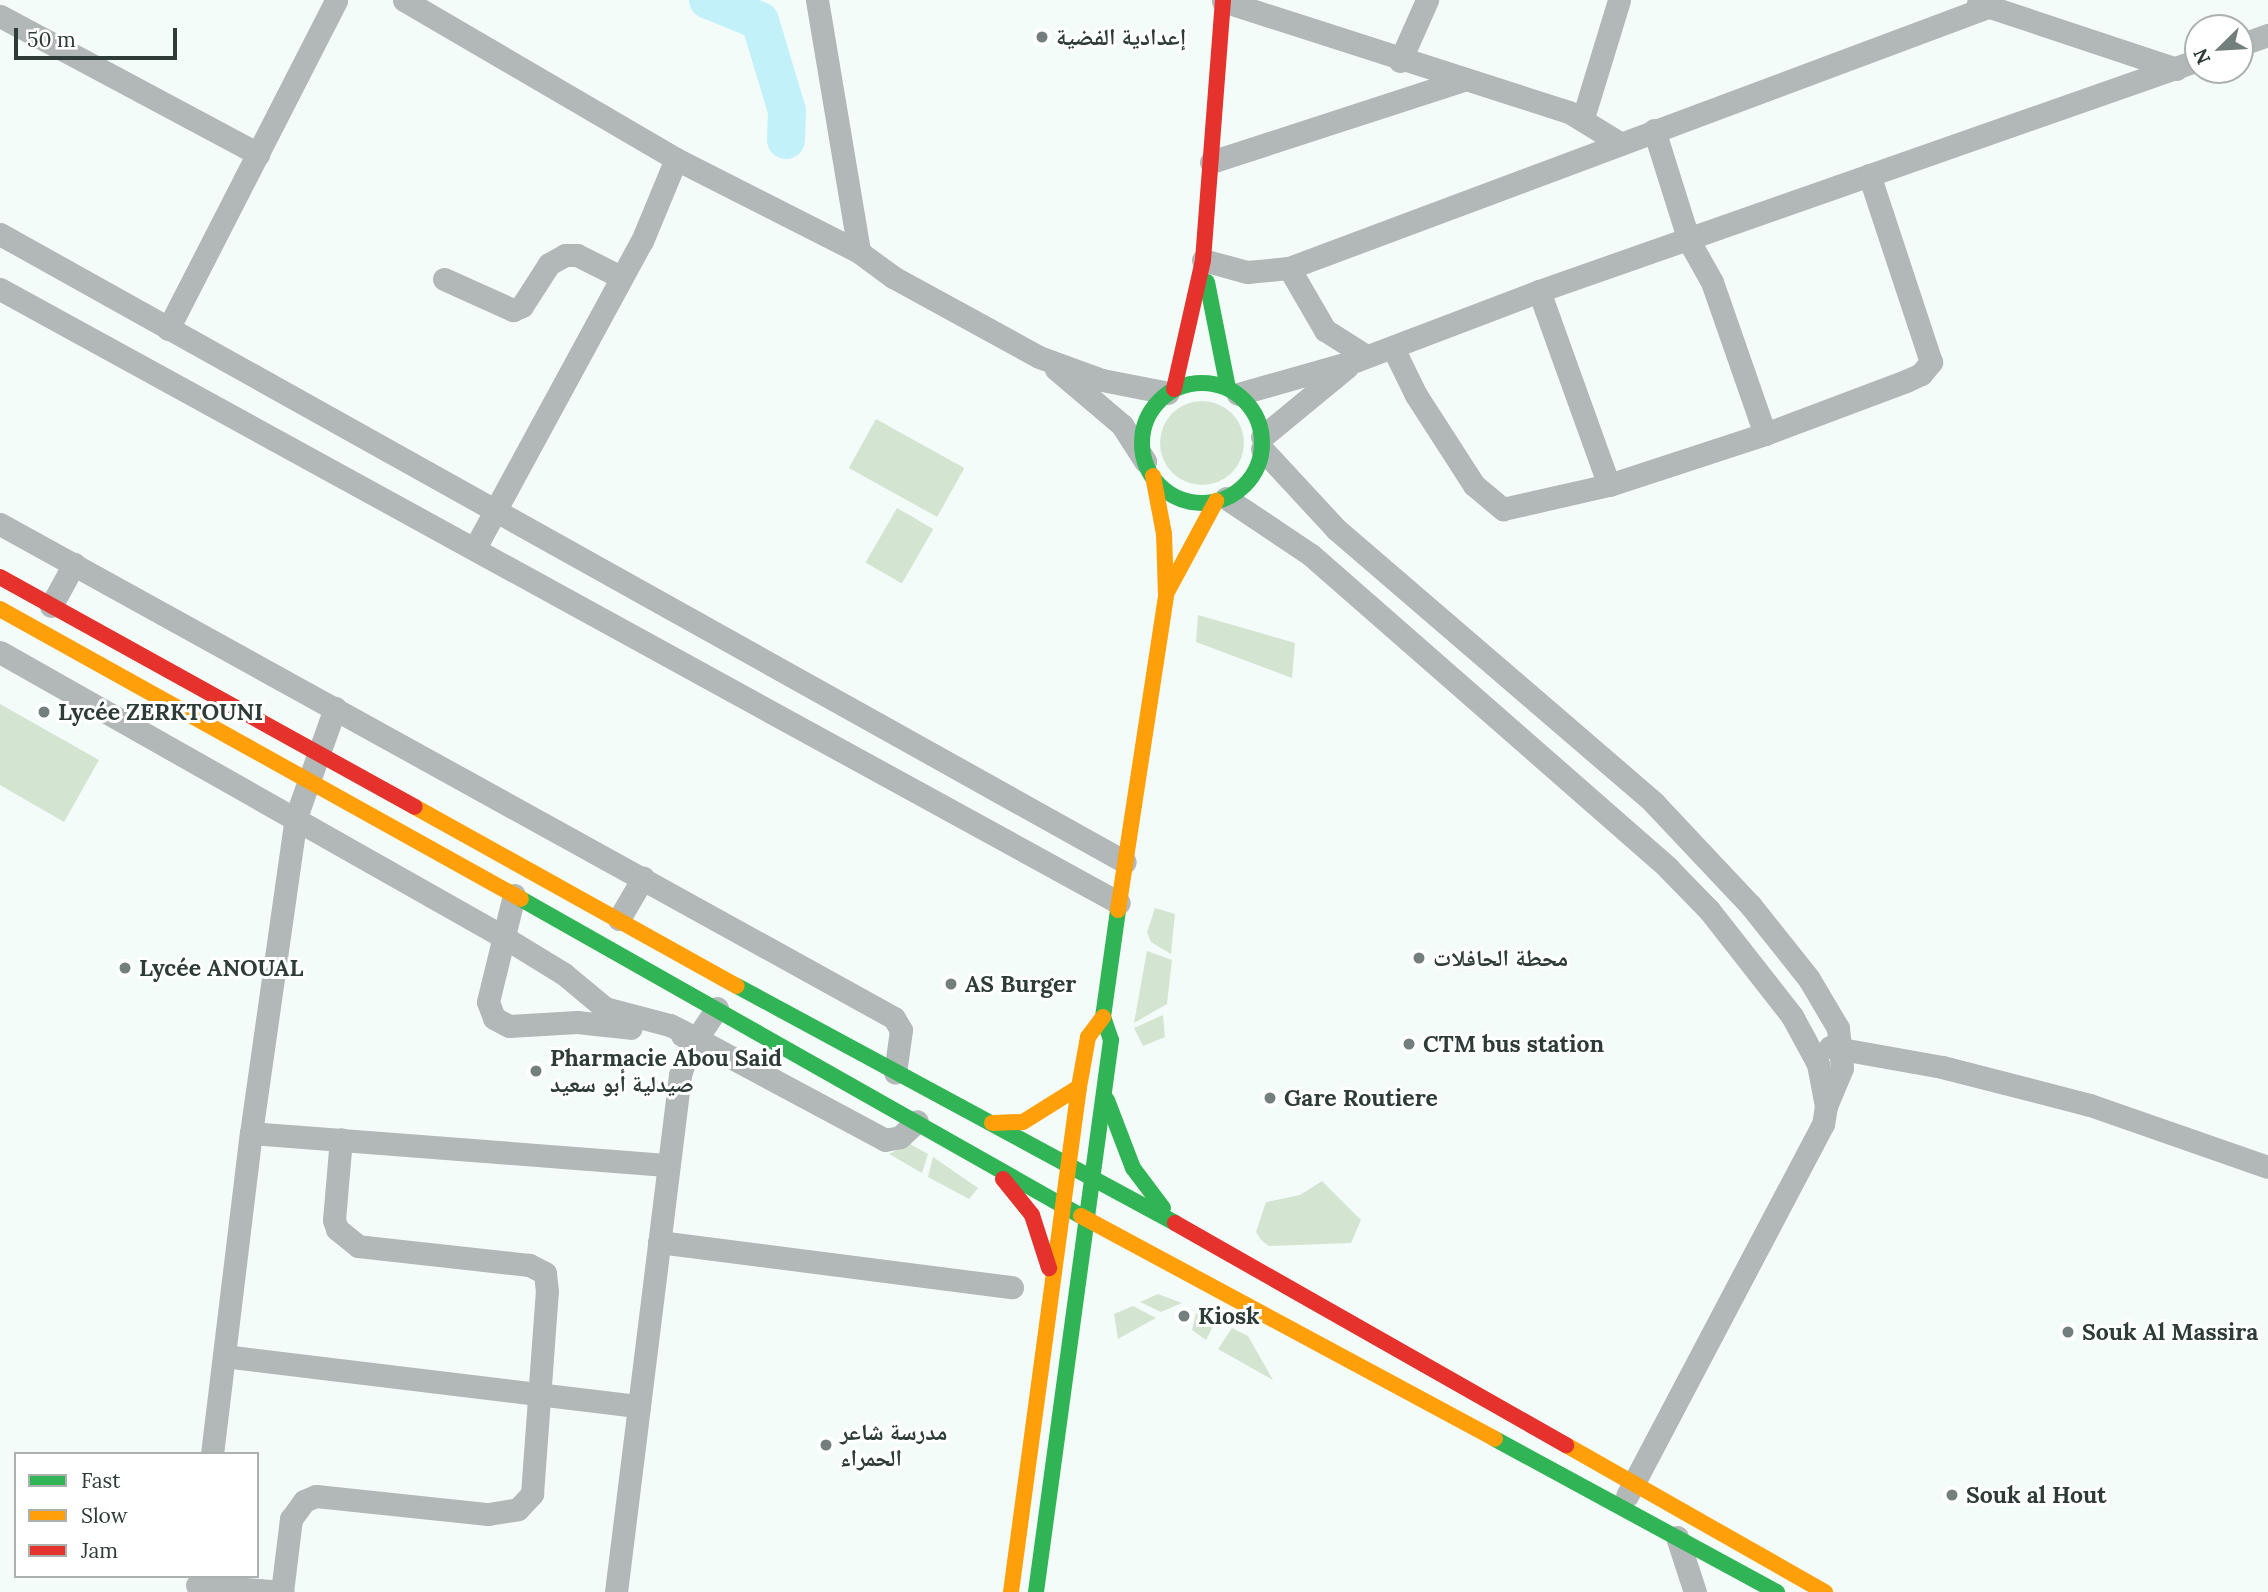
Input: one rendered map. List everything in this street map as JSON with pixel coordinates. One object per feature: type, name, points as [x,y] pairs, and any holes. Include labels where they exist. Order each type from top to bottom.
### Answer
[{"type":"main road","points":[[1036,1592],[1111,1040],[1103,1017],[1166,596],[1164,534],[1149,468],[1146,423],[1171,391],[1203,260],[1223,0]]},
{"type":"main road","points":[[1203,260],[1233,391]]},
{"type":"main road","points":[[1166,596],[1221,499],[1250,478],[1262,443],[1250,406],[1233,391],[1192,383],[1171,391]]},
{"type":"main road","points":[[1149,468],[1180,498],[1221,499]]},
{"type":"main road","points":[[0,577],[895,1073],[1067,1161],[1825,1592]]},
{"type":"main road","points":[[0,609],[717,1008],[1162,1261],[1768,1587]]},
{"type":"main road","points":[[1010,1592],[1052,1291],[1067,1161],[1088,1037],[1103,1017]]},
{"type":"main road","points":[[992,1123],[1010,1125],[1033,1118],[1079,1087]]},
{"type":"main road","points":[[1105,1090],[1133,1168],[1178,1224]]},
{"type":"main road","points":[[979,1156],[1031,1215],[1048,1262],[1052,1291]]},
{"type":"main road","points":[[1118,1257],[1162,1261]]},
{"type":"main road","points":[[1078,1293],[1084,1278],[1102,1263]]},
{"type":"street","points":[[168,329],[336,0]]},
{"type":"street","points":[[404,0],[677,159],[859,253],[893,277],[1040,357],[1102,380],[1171,391]]},
{"type":"street","points":[[817,0],[859,253]]},
{"type":"street","points":[[1223,0],[1400,61],[1583,118],[1618,142]]},
{"type":"street","points":[[1400,61],[1427,0]]},
{"type":"street","points":[[1583,118],[1619,0]]},
{"type":"street","points":[[1203,260],[1247,272],[1289,268],[1979,3],[2018,7],[2176,69]]},
{"type":"street","points":[[0,16],[258,154]]},
{"type":"street","points":[[1233,391],[1361,359],[1539,291],[1689,241],[1869,175],[2184,66]]},
{"type":"street","points":[[1211,162],[1464,80]]},
{"type":"street","points":[[1654,130],[1689,241],[1712,282],[1765,434]]},
{"type":"street","points":[[475,548],[621,277],[677,159]]},
{"type":"street","points":[[1392,348],[1416,395],[1474,485],[1503,509],[1609,485],[1765,434],[1906,381],[1921,374],[1931,362],[1869,175]]},
{"type":"street","points":[[0,234],[1125,862]]},
{"type":"street","points":[[444,279],[513,310],[523,306],[550,264],[565,254],[577,255],[621,277]]},
{"type":"street","points":[[1289,268],[1325,330],[1361,359]]},
{"type":"street","points":[[0,289],[1119,903]]},
{"type":"street","points":[[1539,291],[1609,485]]},
{"type":"street","points":[[1040,357],[1122,425],[1149,468]]},
{"type":"street","points":[[1361,359],[1262,443],[1336,529],[1654,803],[1714,864],[1779,940],[1829,1010],[1842,1048],[1837,1088],[1826,1106],[1813,1146],[1621,1507]]},
{"type":"street","points":[[1221,499],[1311,555],[1631,833],[1709,910],[1809,1045],[1826,1106]]},
{"type":"street","points":[[0,524],[894,1018],[901,1030],[895,1073]]},
{"type":"street","points":[[51,606],[74,564]]},
{"type":"street","points":[[0,652],[296,817],[502,936],[605,1008],[670,1025],[886,1140],[900,1137],[917,1121]]},
{"type":"street","points":[[212,1452],[251,1133],[296,817],[335,708]]},
{"type":"street","points":[[1631,833],[1654,803]]},
{"type":"street","points":[[619,919],[643,878]]},
{"type":"street","points":[[514,895],[488,1002],[494,1018],[509,1026],[577,1022],[697,1039]]},
{"type":"street","points":[[577,1022],[585,992]]},
{"type":"street","points":[[616,1592],[666,1166],[683,1063],[717,1008]]},
{"type":"street","points":[[1809,1045],[1842,1048],[2090,1105],[2268,1167]]},
{"type":"street","points":[[251,1133],[666,1166]]},
{"type":"street","points":[[197,1584],[282,1592],[291,1519],[304,1501],[316,1496],[488,1514],[518,1509],[532,1494],[541,1394],[545,1273],[529,1265],[358,1247],[337,1229],[334,1220],[341,1139]]},
{"type":"street","points":[[659,1242],[1012,1287]]},
{"type":"street","points":[[224,1356],[639,1406]]},
{"type":"street","points":[[1677,1538],[1695,1592]]},
{"type":"street","points":[[1733,1592],[1768,1587]]},
{"type":"green space","points":[[1202,401],[1218,404],[1232,413],[1241,427],[1244,443],[1241,459],[1232,473],[1218,482],[1202,485],[1186,482],[1172,473],[1163,459],[1160,443],[1163,427],[1172,413],[1186,404]]},
{"type":"green space","points":[[876,419],[964,468],[937,517],[849,468]]},
{"type":"green space","points":[[897,508],[933,529],[902,584],[866,563]]},
{"type":"green space","points":[[1198,615],[1295,643],[1292,678],[1196,642]]},
{"type":"green space","points":[[0,704],[99,760],[64,822],[0,785]]},
{"type":"green space","points":[[1155,908],[1175,914],[1171,954],[1151,942],[1147,932]]},
{"type":"green space","points":[[1147,951],[1172,960],[1167,1004],[1134,1023]]},
{"type":"green space","points":[[1163,1015],[1165,1037],[1143,1046],[1134,1028]]},
{"type":"green space","points":[[910,1144],[928,1154],[922,1173],[889,1154]]},
{"type":"green space","points":[[933,1157],[978,1188],[969,1199],[928,1177]]},
{"type":"green space","points":[[1322,1181],[1361,1220],[1351,1243],[1269,1246],[1261,1240],[1256,1232],[1266,1202],[1300,1195]]},
{"type":"green space","points":[[1158,1294],[1182,1303],[1161,1312],[1140,1302]]},
{"type":"green space","points":[[1133,1306],[1156,1318],[1118,1339],[1114,1314]]},
{"type":"green space","points":[[1197,1309],[1217,1319],[1206,1340],[1192,1330]]},
{"type":"green space","points":[[1232,1328],[1248,1336],[1273,1380],[1218,1349]]},
{"type":"waterway","points":[[708,0],[760,21],[787,111],[786,140]]},
{"type":"traffic: fast","points":[[1207,282],[1228,388]]},
{"type":"traffic: fast","points":[[1202,383],[1225,388],[1244,401],[1257,420],[1262,443],[1257,466],[1244,485],[1225,498],[1202,503],[1179,498],[1160,485],[1147,466],[1142,443],[1147,420],[1160,401],[1179,388],[1202,383]]},
{"type":"traffic: fast","points":[[521,899],[1081,1216]]},
{"type":"traffic: fast","points":[[1036,1592],[1111,1040],[1103,1017],[1118,910]]},
{"type":"traffic: fast","points":[[737,986],[1175,1223]]},
{"type":"traffic: fast","points":[[1107,1100],[1133,1168],[1163,1208]]},
{"type":"traffic: fast","points":[[1495,1439],[1777,1592]]},
{"type":"traffic: slow","points":[[1118,910],[1166,596],[1164,534],[1153,476]]},
{"type":"traffic: slow","points":[[1166,594],[1216,501]]},
{"type":"traffic: slow","points":[[0,609],[521,899]]},
{"type":"traffic: slow","points":[[415,807],[737,986]]},
{"type":"traffic: slow","points":[[1011,1592],[1079,1087],[1088,1037],[1103,1017]]},
{"type":"traffic: slow","points":[[992,1123],[1023,1122],[1079,1087]]},
{"type":"traffic: slow","points":[[1081,1216],[1495,1439]]},
{"type":"traffic: slow","points":[[1566,1445],[1825,1592]]},
{"type":"traffic: jam","points":[[1174,389],[1203,260],[1223,0]]},
{"type":"traffic: jam","points":[[0,577],[415,807]]},
{"type":"traffic: jam","points":[[1003,1179],[1032,1215],[1049,1268]]},
{"type":"traffic: jam","points":[[1175,1223],[1566,1445]]},
{"type":"place","name":"إعدادية الفضية","points":[[1042,37]]},
{"type":"place","name":"Lycée ZERKTOUNI","points":[[44,712]]},
{"type":"place","name":"محطة الحافلات","points":[[1419,958]]},
{"type":"place","name":"Lycée ANOUAL","points":[[125,968]]},
{"type":"place","name":"AS Burger","points":[[951,984]]},
{"type":"place","name":"CTM bus station","points":[[1409,1044]]},
{"type":"place","name":"Pharmacie Abou Said صيدلية أبو سعيد","points":[[536,1071]]},
{"type":"place","name":"Gare Routiere","points":[[1270,1098]]},
{"type":"place","name":"Kiosk","points":[[1184,1316]]},
{"type":"place","name":"Souk Al Massira","points":[[2068,1332]]},
{"type":"place","name":"مدرسة شاعر الحمراء","points":[[826,1445]]},
{"type":"place","name":"Souk al Hout","points":[[1952,1495]]}]
